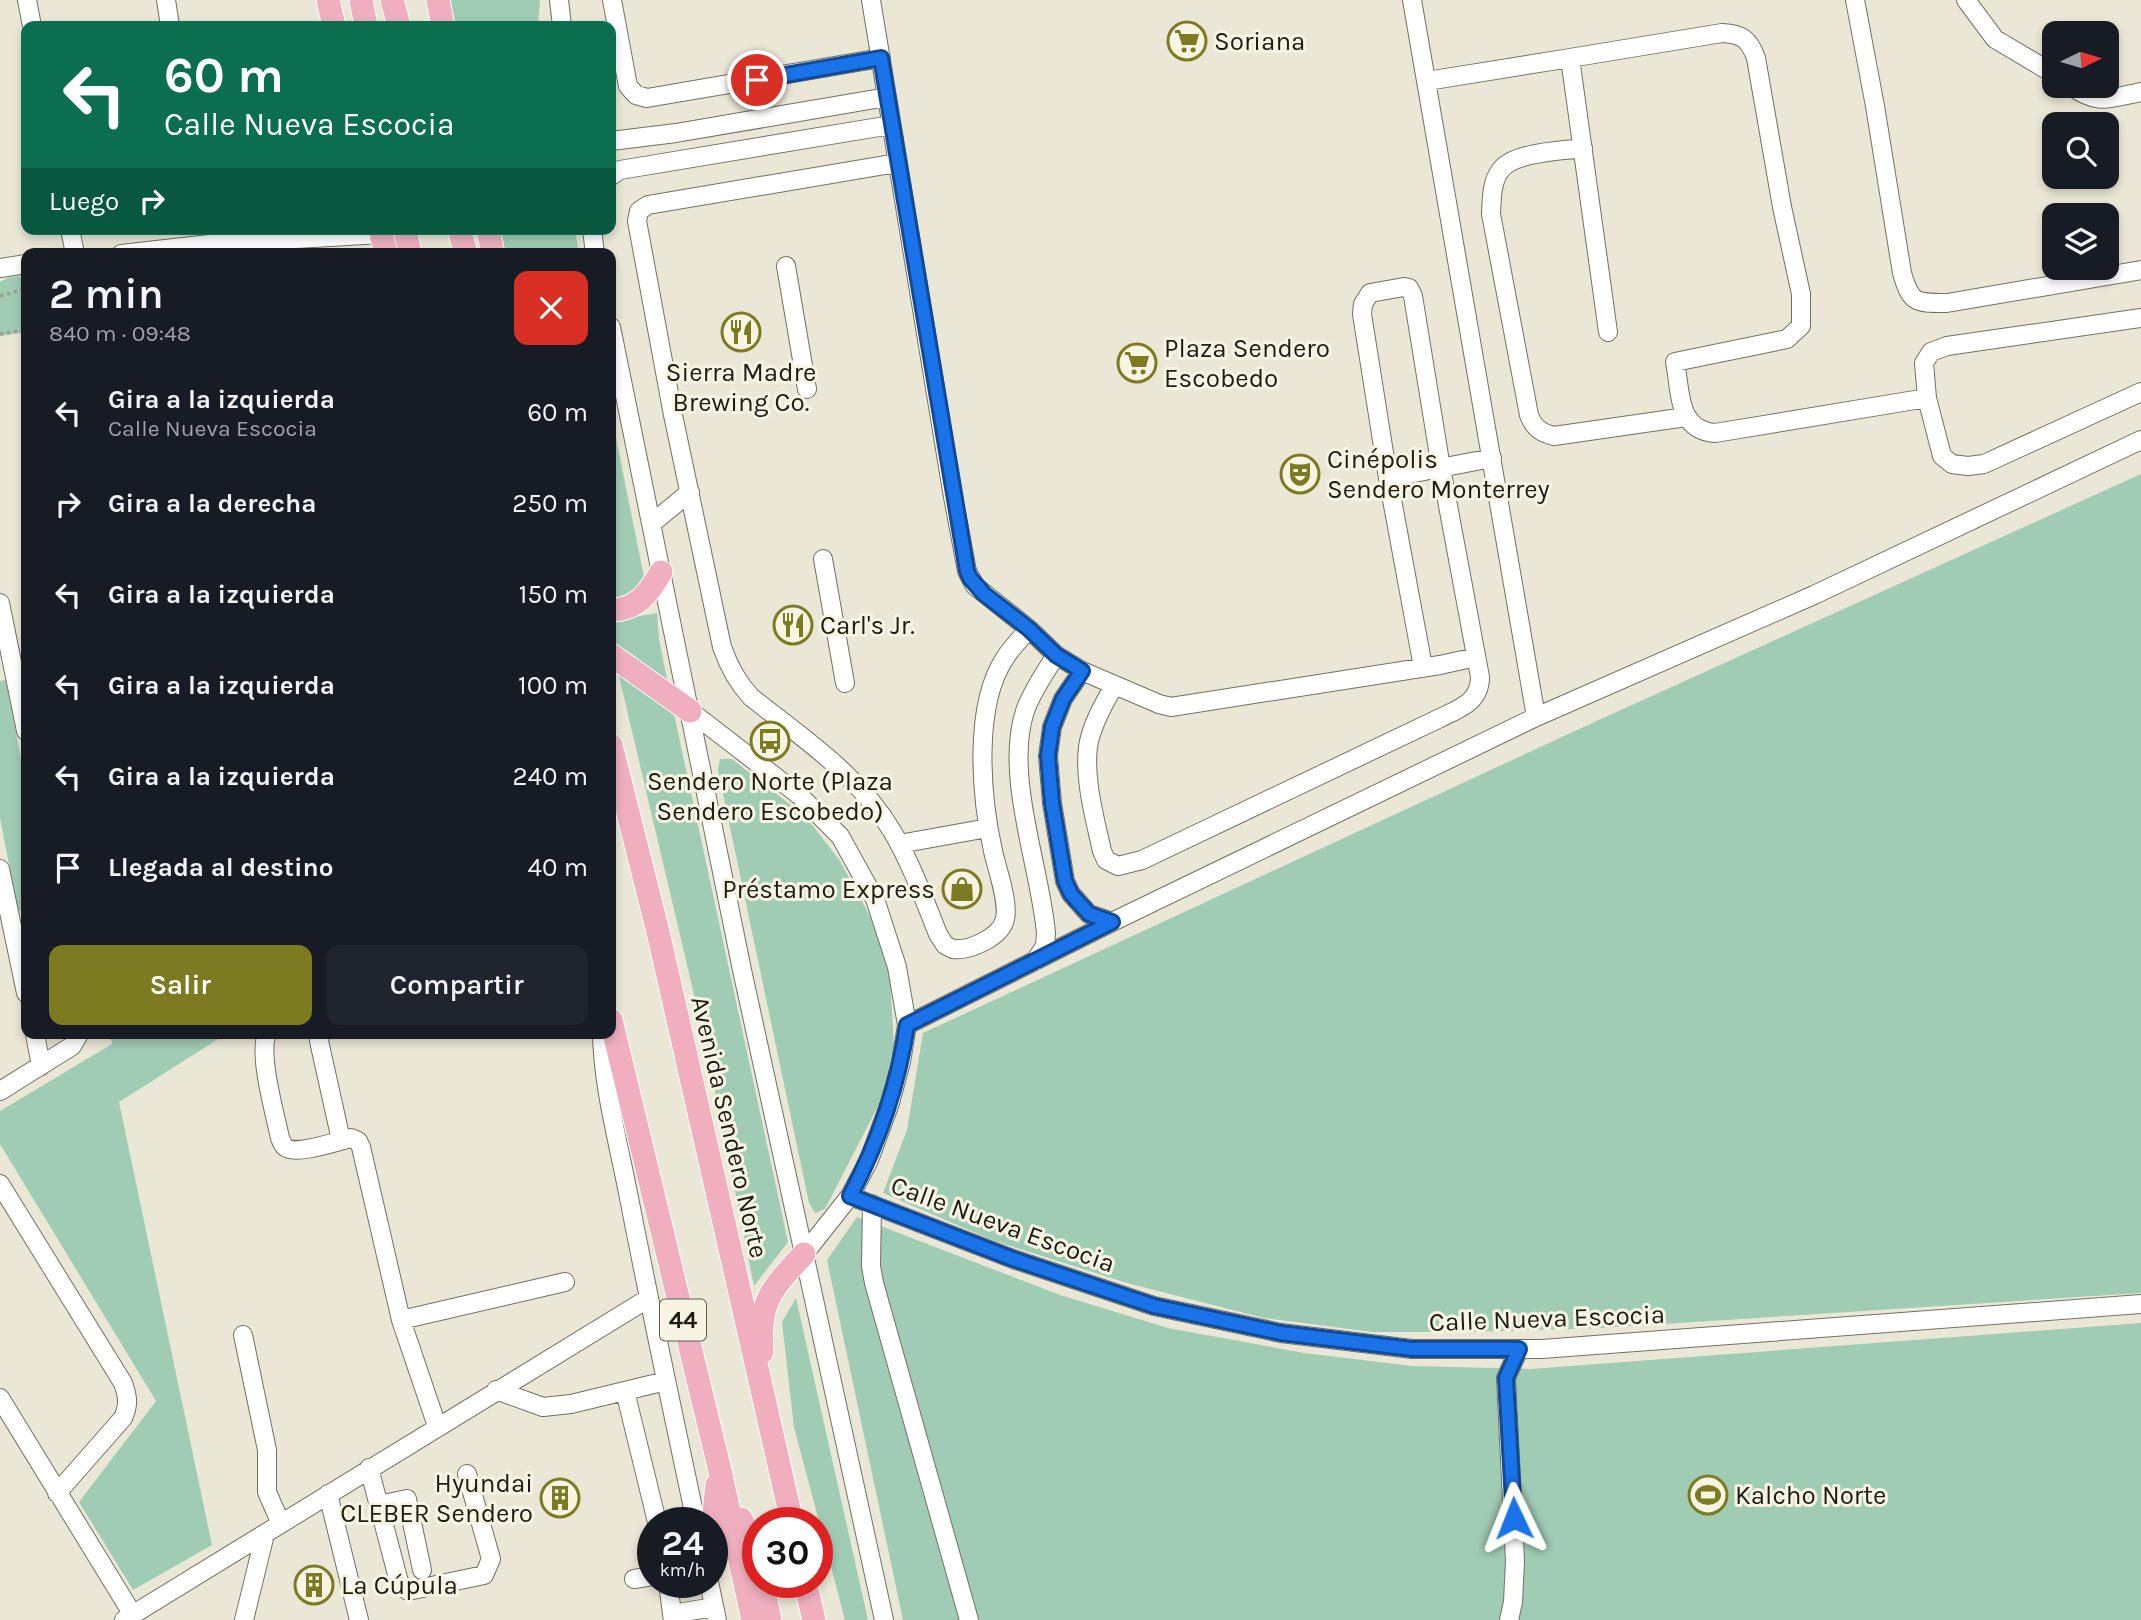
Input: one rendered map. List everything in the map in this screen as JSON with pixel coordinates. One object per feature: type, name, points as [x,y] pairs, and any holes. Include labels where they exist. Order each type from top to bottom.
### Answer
[{"type":"main road","points":[[328,0],[333,21]]},
{"type":"main road","points":[[361,0],[365,21]]},
{"type":"main road","points":[[392,0],[398,21]]},
{"type":"main road","points":[[438,0],[442,21]]},
{"type":"main road","points":[[616,609],[631,607],[648,594],[661,572]]},
{"type":"main road","points":[[616,658],[690,710]]},
{"type":"main road","name":"Avenida Sendero Norte","points":[[616,765],[657,932],[789,1507]]},
{"type":"main road","name":"44","points":[[616,1039],[720,1471],[753,1620]]},
{"type":"main road","points":[[775,1445],[762,1350],[764,1310],[768,1296],[804,1254]]},
{"type":"main road","points":[[715,1507],[720,1471]]},
{"type":"main road","points":[[720,1471],[742,1521]]},
{"type":"main road","points":[[765,1598],[770,1620]]},
{"type":"main road","points":[[809,1598],[814,1620]]},
{"type":"street","points":[[27,0],[31,21]]},
{"type":"street","points":[[166,0],[169,21]]},
{"type":"street","points":[[559,0],[561,21]]},
{"type":"street","points":[[612,0],[616,21]]},
{"type":"street","points":[[871,0],[967,571],[975,586],[1029,629],[1056,655],[1082,671],[1159,705],[1179,708],[1476,657]]},
{"type":"street","points":[[1412,0],[1536,718]]},
{"type":"street","points":[[1855,0],[1902,273],[1908,294],[1913,299],[1928,303],[1947,303],[2141,270]]},
{"type":"street","points":[[1966,0],[1995,39],[2042,68]]},
{"type":"street","points":[[616,22],[628,86],[636,95],[647,98],[881,58]]},
{"type":"street","points":[[1427,81],[1721,33],[1737,34],[1746,38],[1756,58],[1782,206],[1801,294],[1801,326],[1792,337],[1780,341],[1675,362],[1686,417],[1698,429],[1715,433],[1927,397]]},
{"type":"street","points":[[1570,58],[1608,332]]},
{"type":"street","points":[[2119,95],[2141,92]]},
{"type":"street","points":[[616,140],[676,133],[887,97]]},
{"type":"street","points":[[616,173],[891,125]]},
{"type":"street","points":[[1583,148],[1523,157],[1509,162],[1500,169],[1492,194],[1492,214],[1532,424],[1540,432],[1554,436],[1686,417]]},
{"type":"street","points":[[897,163],[648,205],[639,211],[637,221],[722,647],[730,669],[751,698],[843,771],[878,810],[899,844],[941,939],[949,948],[961,950],[999,931],[1006,915],[988,828],[982,772],[988,702],[1004,659],[1029,629]]},
{"type":"street","points":[[152,248],[209,237],[382,239]]},
{"type":"street","points":[[0,268],[21,265]]},
{"type":"street","points":[[786,266],[807,389]]},
{"type":"street","points":[[1114,686],[1088,747],[1089,772],[1102,851],[1110,863],[1125,866],[1465,706],[1477,694],[1480,686],[1476,657],[1413,296],[1409,288],[1404,287],[1374,291],[1366,297],[1362,323],[1423,667]]},
{"type":"street","points":[[2141,318],[1939,348],[1927,356],[1924,363],[1927,397],[1942,456],[1952,464],[1984,464],[2141,392]]},
{"type":"street","points":[[616,352],[742,970],[884,1620]]},
{"type":"street","points":[[907,1025],[1112,922],[1536,718],[1814,595],[2141,440]]},
{"type":"street","points":[[1388,478],[1492,458]]},
{"type":"street","points":[[651,524],[690,492]]},
{"type":"street","points":[[824,559],[845,683]]},
{"type":"street","points":[[0,603],[21,705]]},
{"type":"street","points":[[1035,961],[1045,946],[1046,933],[1019,777],[1020,731],[1030,697],[1056,655]]},
{"type":"street","points":[[1082,671],[1063,699],[1052,727],[1048,756],[1052,803],[1065,881],[1071,894],[1089,914],[1112,922]]},
{"type":"street","points":[[690,710],[799,795],[839,836],[875,899],[897,967],[907,1025],[890,1103],[869,1160],[850,1196],[804,1254]]},
{"type":"street","points":[[899,844],[988,828]]},
{"type":"street","points":[[0,869],[19,922],[21,942]]},
{"type":"street","points":[[35,1039],[41,1066]]},
{"type":"street","points":[[0,1091],[72,1046],[76,1039]]},
{"type":"street","points":[[266,1039],[264,1058],[284,1147],[299,1150],[351,1138],[358,1141],[361,1147],[401,1320],[437,1426]]},
{"type":"street","points":[[319,1039],[341,1140]]},
{"type":"street","points":[[603,1039],[612,1107],[693,1507]]},
{"type":"street","points":[[0,1184],[123,1383],[128,1396],[128,1408],[123,1418],[57,1493]]},
{"type":"street","name":"Calle Nueva Escocia","points":[[850,1196],[1013,1259],[1154,1306],[1281,1333],[1412,1349],[1519,1349],[2141,1304]]},
{"type":"street","points":[[872,1205],[871,1266],[874,1283],[969,1620]]},
{"type":"street","points":[[401,1320],[565,1282]]},
{"type":"street","points":[[0,1398],[128,1617],[649,1298]]},
{"type":"street","points":[[243,1335],[267,1450],[267,1492],[273,1529],[244,1620]]},
{"type":"street","points":[[1509,1620],[1513,1602],[1515,1561],[1506,1378],[1519,1349]]},
{"type":"street","points":[[496,1390],[543,1407],[571,1404],[666,1381]]},
{"type":"street","points":[[625,1391],[653,1507]]},
{"type":"street","points":[[369,1468],[398,1582],[408,1591],[484,1575],[491,1559],[467,1474]]},
{"type":"street","points":[[328,1494],[359,1620]]},
{"type":"street","points":[[379,1505],[407,1499],[422,1570]]},
{"type":"street","points":[[670,1598],[673,1617],[716,1613]]},
{"type":"path","points":[[0,296],[21,290]]},
{"type":"path","points":[[0,334],[21,331]]},
{"type":"green space","points":[[448,0],[540,0],[538,21],[453,21]]},
{"type":"green space","points":[[501,235],[576,235],[578,248],[504,248]]},
{"type":"green space","points":[[21,276],[21,333],[0,336],[0,282],[9,277]]},
{"type":"green space","points":[[616,438],[645,582],[631,597],[616,599]]},
{"type":"green space","points":[[2141,474],[2141,1293],[1601,1328],[1373,1332],[1264,1318],[1127,1283],[992,1240],[883,1193],[907,1130],[923,1033],[1590,724]]},
{"type":"green space","points":[[657,613],[669,689],[630,661],[616,644],[616,620]]},
{"type":"green space","points":[[618,672],[674,714],[788,1242],[754,1286],[705,1041]]},
{"type":"green space","points":[[6,680],[21,759],[21,910],[18,911],[0,818],[0,681]]},
{"type":"green space","points":[[720,759],[732,759],[806,817],[840,861],[872,920],[890,977],[894,1045],[881,1100],[825,1209],[815,1213],[809,1203],[718,770]]},
{"type":"green space","points":[[111,1039],[218,1039],[119,1102],[212,1545],[133,1590],[79,1502],[156,1401],[0,1144],[0,1111],[112,1044]]},
{"type":"green space","points":[[857,1217],[1060,1295],[1168,1328],[1304,1353],[1412,1366],[1531,1369],[2141,1323],[2141,1620],[903,1620],[827,1260]]},
{"type":"green space","points":[[796,1298],[868,1620],[845,1620],[833,1575],[833,1507],[815,1507],[794,1427],[782,1322]]},
{"type":"place","name":"Soriana","points":[[1187,41]]},
{"type":"place","name":"Sierra Madre Brewing Co.","points":[[741,332]]},
{"type":"place","name":"Plaza Sendero Escobedo","points":[[1137,363]]},
{"type":"place","name":"Cinépolis Sendero Monterrey","points":[[1300,474]]},
{"type":"place","name":"Carl's Jr.","points":[[793,625]]},
{"type":"place","name":"Sendero Norte (Plaza Sendero Escobedo)","points":[[770,741]]},
{"type":"place","name":"Préstamo Express","points":[[962,889]]},
{"type":"place","name":"Kalcho Norte","points":[[1708,1495]]},
{"type":"place","name":"Hyundai CLEBER Sendero","points":[[560,1498]]},
{"type":"place","name":"La Cúpula","points":[[314,1585]]},
{"type":"route","points":[[757,80],[881,58],[967,571],[975,586],[984,594],[1029,629],[1056,655],[1082,671],[1063,699],[1052,727],[1048,756],[1052,803],[1065,881],[1071,894],[1089,914],[1112,922],[907,1025],[890,1103],[869,1160],[850,1196],[1013,1259],[1154,1306],[1281,1333],[1412,1349],[1519,1349],[1506,1378],[1514,1518]]}]
